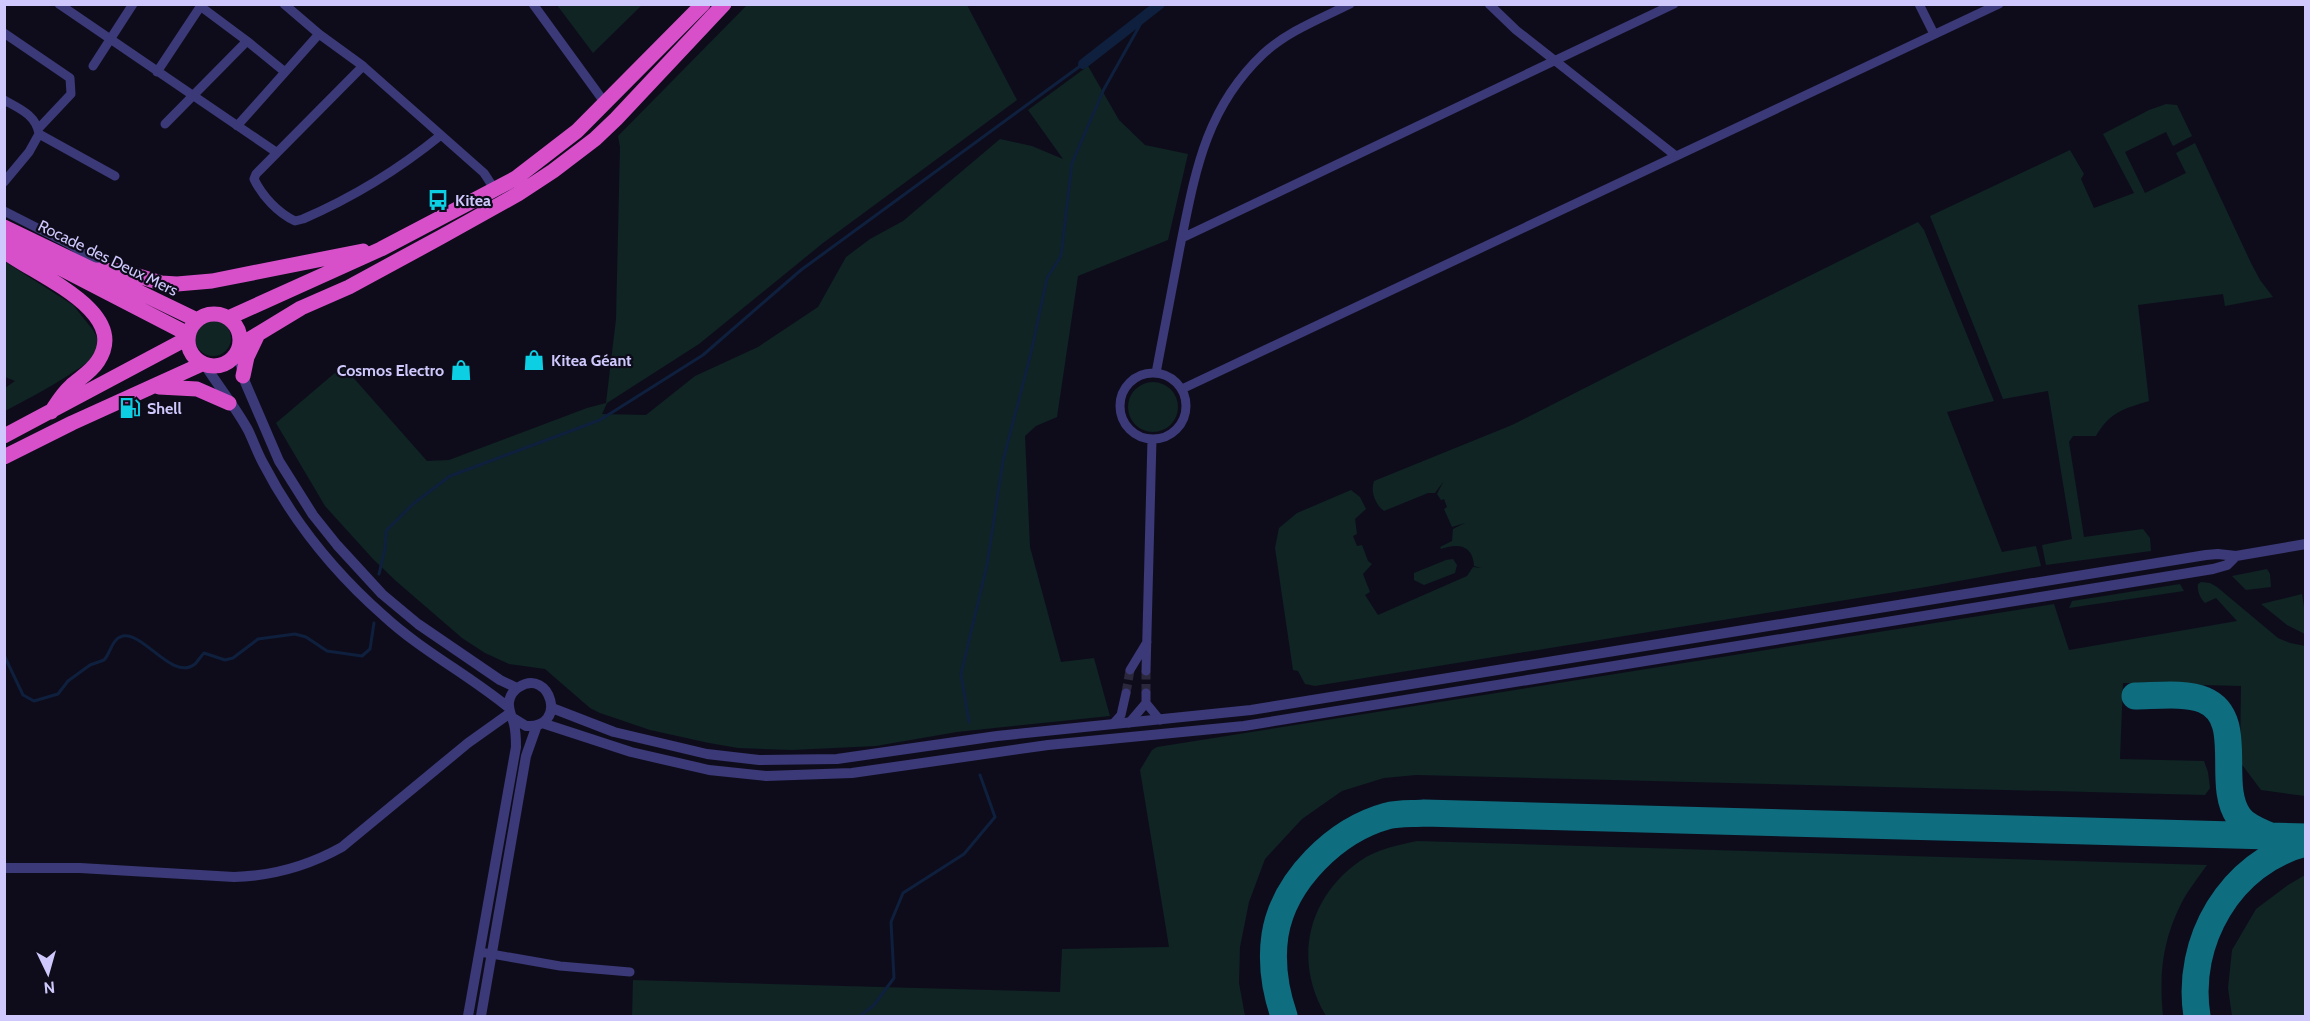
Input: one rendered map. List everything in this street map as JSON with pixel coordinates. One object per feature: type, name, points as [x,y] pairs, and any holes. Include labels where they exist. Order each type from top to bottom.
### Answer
[{"type":"highway","points":[[228,318],[381,249],[516,178],[560,145],[703,4]]},
{"type":"highway","points":[[188,336],[191,353],[203,364],[216,367],[226,364],[239,349],[260,332],[518,194],[553,171],[609,125],[724,4]]},
{"type":"highway","name":"Rocade des Deux Mers","points":[[4,227],[103,270],[197,320]]},
{"type":"highway","name":"Rocade des Deux Mers","points":[[4,239],[188,336]]},
{"type":"highway","points":[[103,270],[122,271],[161,282],[196,283],[334,255],[381,249]]},
{"type":"highway","points":[[4,251],[87,306],[101,323],[105,332],[100,359],[89,372],[65,392],[51,412]]},
{"type":"highway","points":[[4,436],[188,336],[197,320],[205,315],[215,314],[228,318],[238,329],[239,349]]},
{"type":"highway","points":[[243,376],[247,357],[260,332]]},
{"type":"highway","points":[[4,457],[72,423],[203,364]]},
{"type":"highway","points":[[153,387],[176,386],[197,389],[229,403]]},
{"type":"street","points":[[59,4],[276,152]]},
{"type":"street","points":[[93,66],[133,4]]},
{"type":"street","points":[[284,4],[319,34],[363,66],[484,173],[495,190]]},
{"type":"street","points":[[533,4],[605,103]]},
{"type":"street","points":[[1156,373],[1190,195],[1210,128],[1235,87],[1257,60],[1295,31],[1350,4]]},
{"type":"street","points":[[1489,4],[1516,30],[1676,156]]},
{"type":"street","points":[[1182,238],[1674,4]]},
{"type":"street","points":[[1919,4],[1934,34]]},
{"type":"street","points":[[1182,389],[1998,4]]},
{"type":"street","points":[[156,72],[201,5],[285,72]]},
{"type":"street","points":[[4,33],[70,78],[71,94],[39,132],[33,146],[4,182]]},
{"type":"street","points":[[237,126],[319,34]]},
{"type":"street","points":[[165,124],[247,41]]},
{"type":"street","points":[[363,66],[256,174],[254,179],[262,194],[286,217],[295,221],[350,198],[386,177],[441,135]]},
{"type":"street","points":[[4,100],[32,117],[39,132],[115,176]]},
{"type":"street","points":[[4,211],[69,244],[103,270]]},
{"type":"street","points":[[239,349],[243,376],[279,461],[313,515],[337,545],[382,594],[418,624],[500,680],[517,688]]},
{"type":"street","points":[[203,364],[247,429],[263,463],[308,534],[357,591],[385,617],[510,713],[521,724],[539,724],[608,746],[681,765],[738,773],[795,776],[874,771],[1010,750],[1224,729],[2213,569],[2227,565],[2236,556]]},
{"type":"street","points":[[1156,373],[1171,378],[1182,389],[1186,409],[1179,427],[1172,434],[1152,440],[1142,438],[1125,424],[1121,415],[1122,394],[1127,385],[1136,378],[1156,373]]},
{"type":"street","points":[[1146,671],[1152,440]]},
{"type":"street","points":[[552,708],[614,732],[673,747],[733,758],[785,761],[862,757],[997,736],[1281,705],[2206,555],[2236,556],[2306,544]]},
{"type":"street","points":[[1130,670],[1147,642]]},
{"type":"street","points":[[468,1017],[516,747],[516,731],[510,713],[510,697],[517,688],[527,683],[538,685],[548,692],[552,708],[549,717],[539,724],[526,756],[481,1017]]},
{"type":"street","points":[[1113,724],[1121,715],[1126,693]]},
{"type":"street","points":[[1146,693],[1146,703],[1160,720]]},
{"type":"street","points":[[1299,702],[1302,717]]},
{"type":"street","points":[[1129,723],[1146,703]]},
{"type":"street","points":[[1281,705],[1284,719]]},
{"type":"street","points":[[4,868],[80,868],[234,878],[260,877],[281,872],[323,857],[342,847],[468,743],[510,713]]},
{"type":"street","points":[[480,952],[560,966],[630,972]]},
{"type":"green space","points":[[748,4],[967,5],[1017,100],[823,243],[699,344],[607,403],[602,414],[646,415],[695,376],[758,347],[818,307],[846,257],[870,239],[903,221],[1000,139],[1032,146],[1063,159],[1028,110],[1088,66],[1119,120],[1145,145],[1188,154],[1168,240],[1078,276],[1057,417],[1036,426],[1025,436],[1030,547],[1061,662],[1094,658],[1110,716],[957,732],[876,746],[792,750],[738,748],[709,743],[650,730],[600,713],[590,708],[545,669],[509,664],[485,653],[462,638],[396,581],[325,506],[276,423],[343,366],[427,461],[449,460],[606,403],[616,319],[620,147],[618,136]]},
{"type":"green space","points":[[557,5],[642,5],[593,53]]},
{"type":"green space","points":[[2166,104],[2177,105],[2192,136],[2173,146],[2166,132],[2125,152],[2145,193],[2186,173],[2176,153],[2195,143],[2251,263],[2273,297],[2225,306],[2223,294],[2138,305],[2149,401],[2118,412],[2096,436],[2073,436],[2069,442],[2084,537],[2143,529],[2150,538],[2151,551],[2046,565],[2042,545],[2072,539],[2048,391],[2003,399],[1930,216],[2070,150],[2084,174],[2081,179],[2094,208],[2134,193],[2103,134],[2149,110]]},
{"type":"green space","points":[[1918,222],[1924,230],[1994,401],[1947,412],[2002,552],[2036,546],[2041,566],[1926,587],[1315,686],[1305,684],[1298,671],[1293,670],[1275,548],[1279,528],[1297,513],[1351,490],[1360,497],[1366,509],[1355,519],[1357,534],[1353,536],[1357,546],[1362,545],[1368,561],[1372,564],[1363,574],[1370,592],[1365,595],[1378,615],[1467,576],[1473,567],[1481,568],[1474,566],[1468,550],[1459,546],[1441,549],[1440,547],[1452,541],[1453,529],[1465,523],[1452,527],[1444,509],[1447,507],[1444,499],[1441,500],[1437,494],[1443,482],[1435,493],[1428,493],[1384,511],[1374,498],[1374,481],[1512,425]]},
{"type":"green space","points":[[4,261],[73,305],[93,330],[104,350],[68,376],[5,411],[5,388],[15,381],[5,377]]},
{"type":"green space","points":[[213,320],[226,325],[231,338],[226,351],[213,356],[200,351],[195,338],[200,325]]},
{"type":"green space","points":[[1148,382],[1158,382],[1171,389],[1178,402],[1178,412],[1171,425],[1158,432],[1148,432],[1139,428],[1132,421],[1128,412],[1128,402],[1132,393],[1139,386]]},
{"type":"green space","points":[[1453,559],[1457,565],[1455,573],[1424,585],[1414,580],[1414,573]]},
{"type":"green space","points":[[2267,569],[2270,574],[2271,587],[2246,590],[2232,576]]},
{"type":"green space","points":[[2201,582],[2217,587],[2278,638],[2305,646],[2305,796],[2261,790],[2240,762],[2241,686],[2123,683],[2120,759],[2204,761],[2210,788],[2205,795],[1416,775],[1384,778],[1342,791],[1302,819],[1265,859],[1249,902],[1240,947],[1239,983],[1245,1016],[632,1016],[633,980],[1060,992],[1062,949],[1169,947],[1140,770],[1152,750],[1157,747],[2054,604],[2069,650],[2237,621],[2216,598],[2205,603],[2198,589],[2198,584]]},
{"type":"green space","points":[[2180,584],[2184,591],[2069,608],[2072,601]]},
{"type":"green space","points":[[2302,594],[2305,634],[2287,625],[2261,604]]},
{"type":"green space","points":[[1417,841],[2207,865],[2184,899],[2166,945],[2161,987],[2163,1016],[1326,1016],[1316,995],[1310,974],[1308,953],[1317,912],[1328,893],[1342,876],[1360,861],[1380,850]]},
{"type":"green space","points":[[2305,875],[2305,1016],[2232,1016],[2228,988],[2232,950],[2256,909]]},
{"type":"waterway","points":[[1083,64],[1160,4]]},
{"type":"waterway","points":[[969,722],[961,674],[987,565],[1003,461],[1031,353],[1047,278],[1061,256],[1072,163],[1104,89],[1145,16]]},
{"type":"waterway","points":[[379,574],[385,549],[386,531],[413,504],[450,476],[600,420],[703,355],[801,270],[1083,64]]},
{"type":"waterway","points":[[4,655],[23,695],[34,701],[58,694],[68,681],[90,665],[104,660],[116,640],[124,636],[134,638],[175,666],[185,668],[195,664],[204,653],[225,660],[233,658],[258,639],[295,634],[306,637],[327,651],[362,656],[370,649],[374,623]]},
{"type":"waterway","points":[[860,1016],[874,1005],[894,978],[891,922],[903,893],[964,854],[995,817],[980,775]]},
{"type":"taxiway","points":[[2135,696],[2188,696],[2204,700],[2217,709],[2224,721],[2228,736],[2229,787],[2232,803],[2245,823],[2270,836]]},
{"type":"taxiway","points":[[1284,1016],[1278,996],[1273,955],[1280,915],[1289,895],[1315,860],[1332,845],[1368,823],[1392,815],[1424,813],[2306,837]]},
{"type":"taxiway","points":[[2197,1016],[2195,988],[2198,960],[2206,934],[2219,909],[2235,887],[2255,868],[2279,853],[2306,843]]},
{"type":"tunnel","points":[[1126,693],[1130,670]]},
{"type":"tunnel","points":[[1146,671],[1146,693]]},
{"type":"place","name":"Kitea","points":[[438,200]]},
{"type":"place","name":"Kitea Géant","points":[[534,360]]},
{"type":"place","name":"Cosmos Electro","points":[[461,370]]},
{"type":"place","name":"Shell","points":[[130,408]]}]
